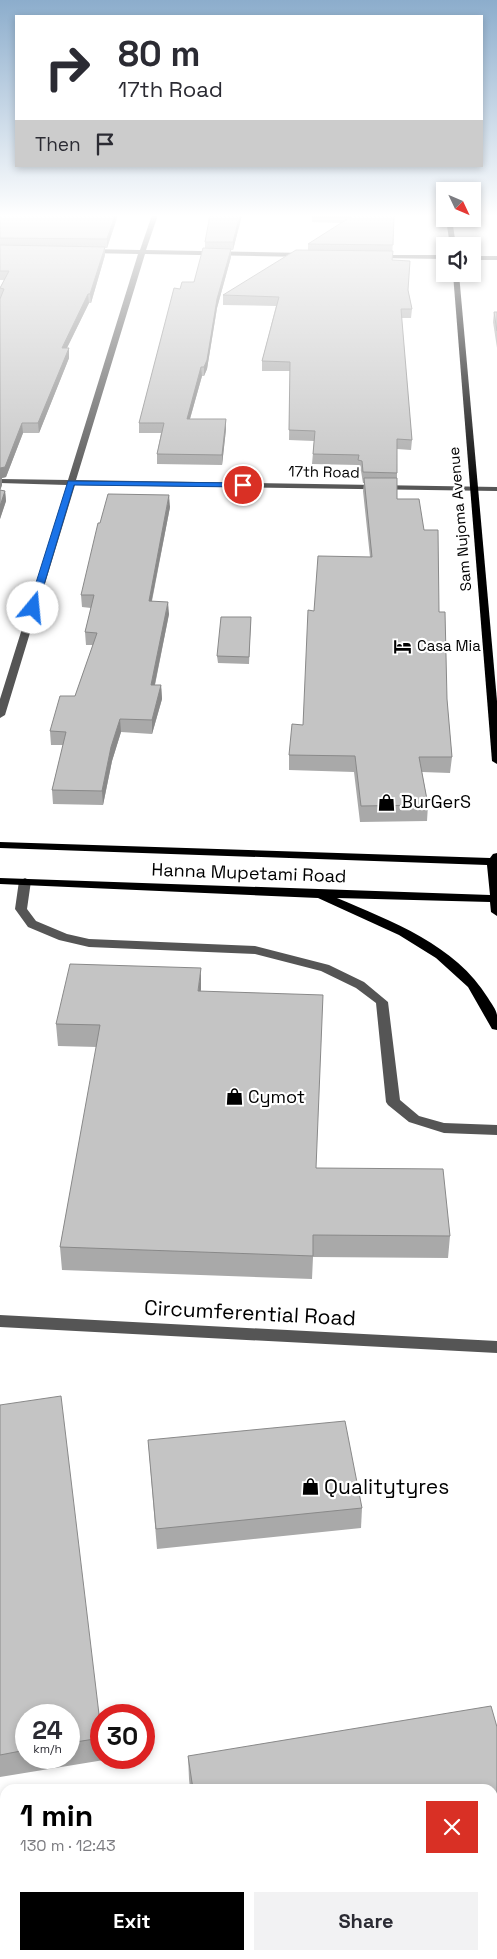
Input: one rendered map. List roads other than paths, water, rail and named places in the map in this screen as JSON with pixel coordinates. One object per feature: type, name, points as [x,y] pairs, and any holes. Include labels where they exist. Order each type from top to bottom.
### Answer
[{"type":"main road","name":"Sam Nujoma Avenue","points":[[459,306],[497,760]]},
{"type":"main road","name":"Hanna Mupetami Road","points":[[0,845],[496,860]]},
{"type":"main road","points":[[496,860],[497,912]]},
{"type":"main road","name":"Hanna Mupetami Road","points":[[0,881],[317,894],[497,899]]},
{"type":"main road","points":[[317,894],[389,925],[423,943],[451,962],[473,985],[497,1026]]},
{"type":"street","points":[[0,715],[125,306]]},
{"type":"street","name":"17th Road","points":[[0,481],[497,488]]},
{"type":"street","points":[[25,881],[21,909],[32,924],[63,938],[89,943],[255,950],[325,968],[360,985],[382,1002],[393,1102],[414,1119],[444,1128],[497,1130]]},
{"type":"street","name":"Circumferential Road","points":[[0,1321],[497,1347]]},
{"type":"place","name":"Casa Mia","points":[[403,646]]},
{"type":"place","name":"BurGerS","points":[[387,802]]},
{"type":"place","name":"Cymot","points":[[234,1097]]},
{"type":"place","name":"Qualitytyres","points":[[310,1487]]}]
